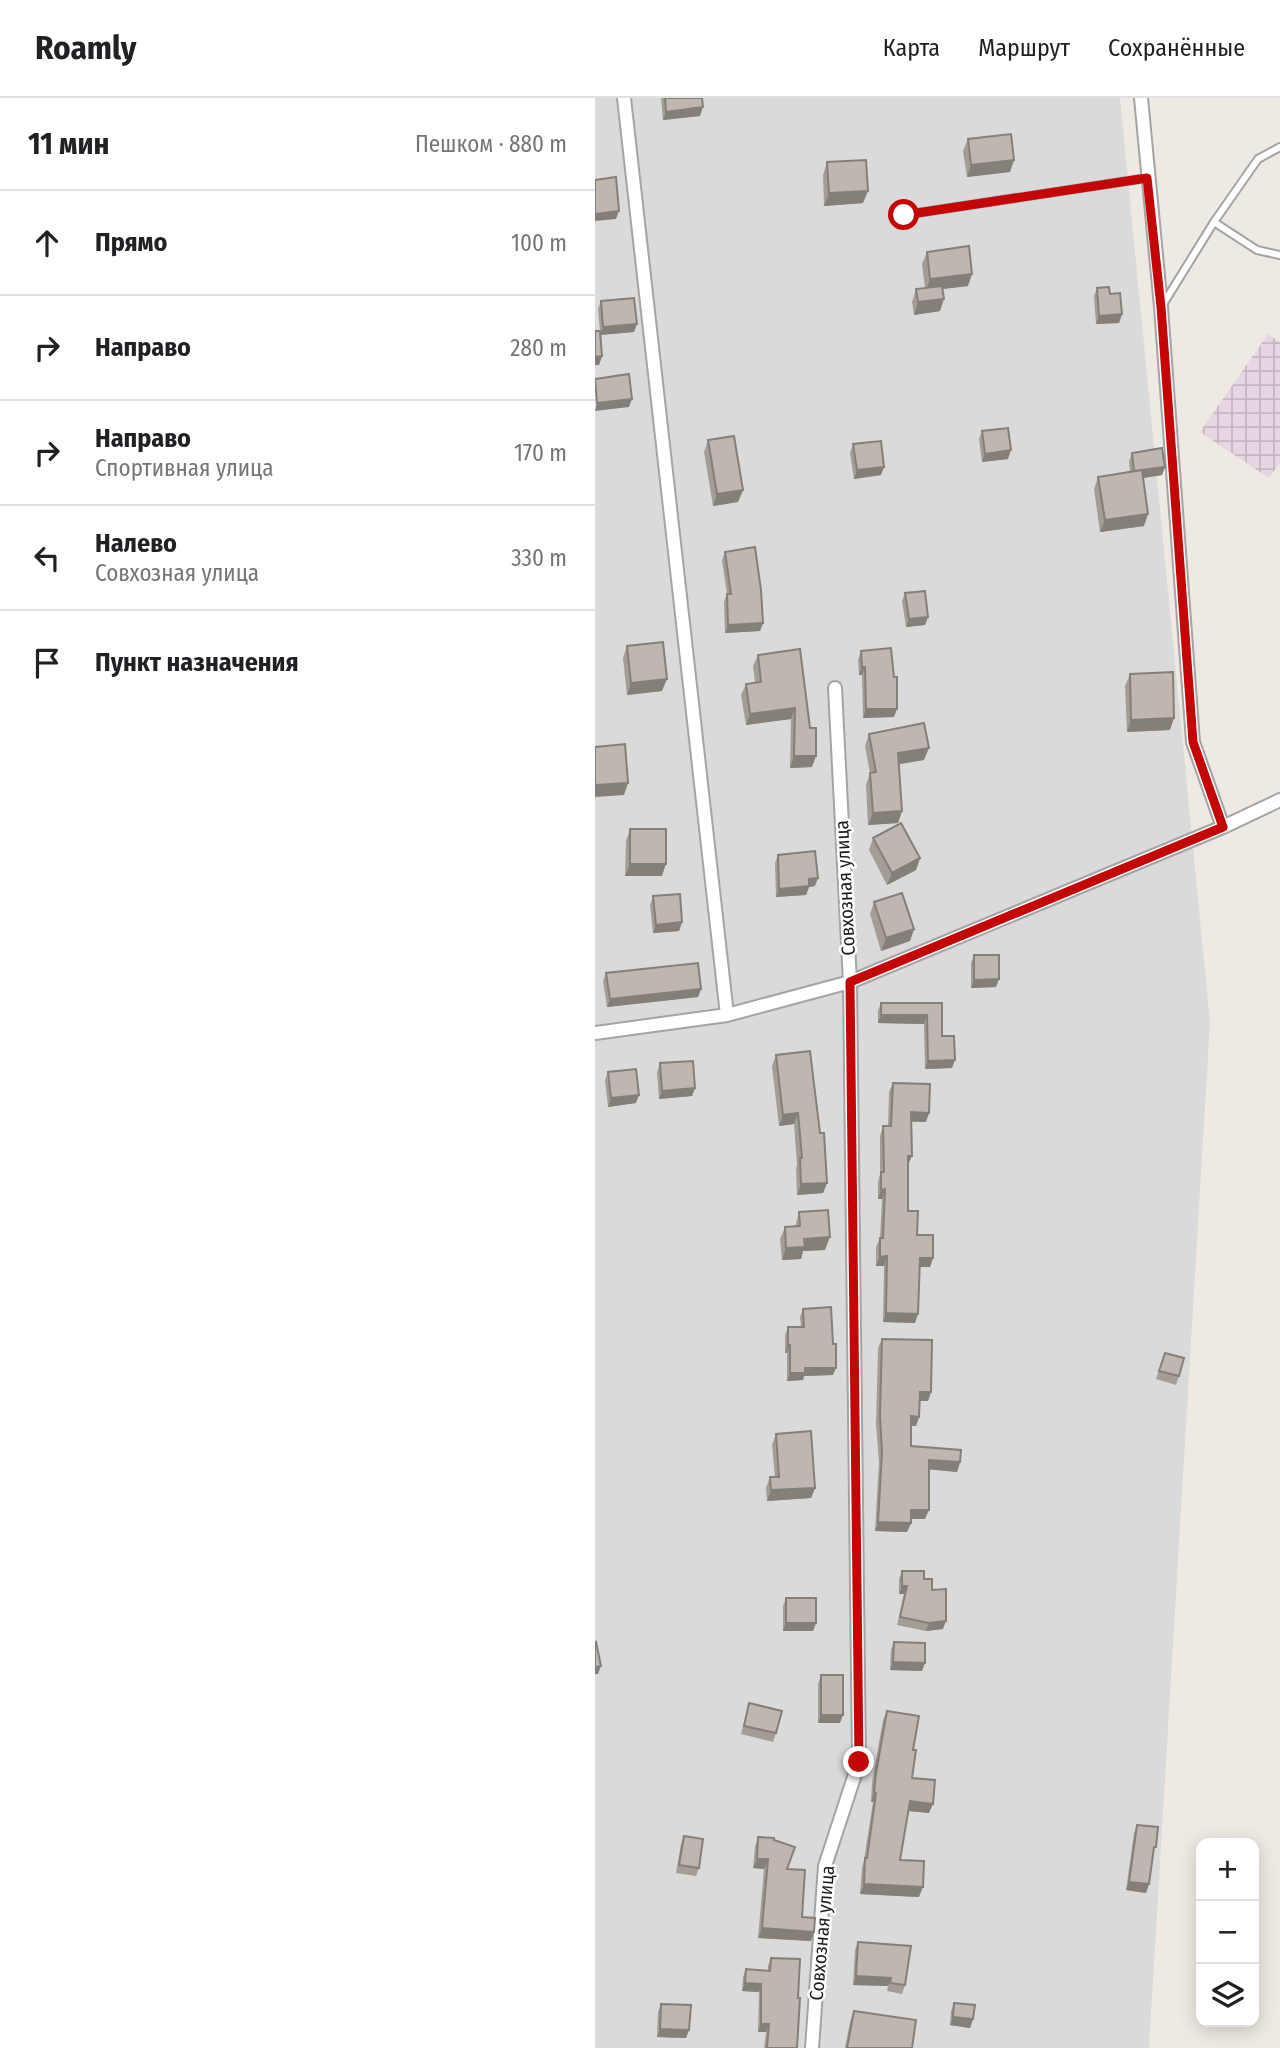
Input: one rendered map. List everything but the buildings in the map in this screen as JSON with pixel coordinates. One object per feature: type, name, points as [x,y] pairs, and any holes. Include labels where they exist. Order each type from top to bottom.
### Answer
[{"type":"street","points":[[624,98],[727,1015]]},
{"type":"street","points":[[1141,98],[1161,307],[1193,742],[1223,827]]},
{"type":"street","name":"Совхозная улица","points":[[813,2048],[825,1866],[859,1762],[850,982],[835,688]]},
{"type":"street","points":[[595,1033],[727,1015],[850,982],[1223,827],[1280,800]]},
{"type":"lane","points":[[1161,307],[1214,222],[1258,159],[1280,147]]},
{"type":"lane","points":[[904,215],[1147,178]]},
{"type":"lane","points":[[1214,222],[1257,250],[1280,255]]},
{"type":"shaded area","points":[[595,98],[1120,98],[1210,1022],[1149,2048],[595,2048]]},
{"type":"shaded area","points":[[1268,334],[1280,342],[1280,462],[1269,478],[1200,432]]},
{"type":"route","points":[[859,1762],[850,982],[1223,827],[1193,742],[1161,307],[1147,178],[904,215]]}]
